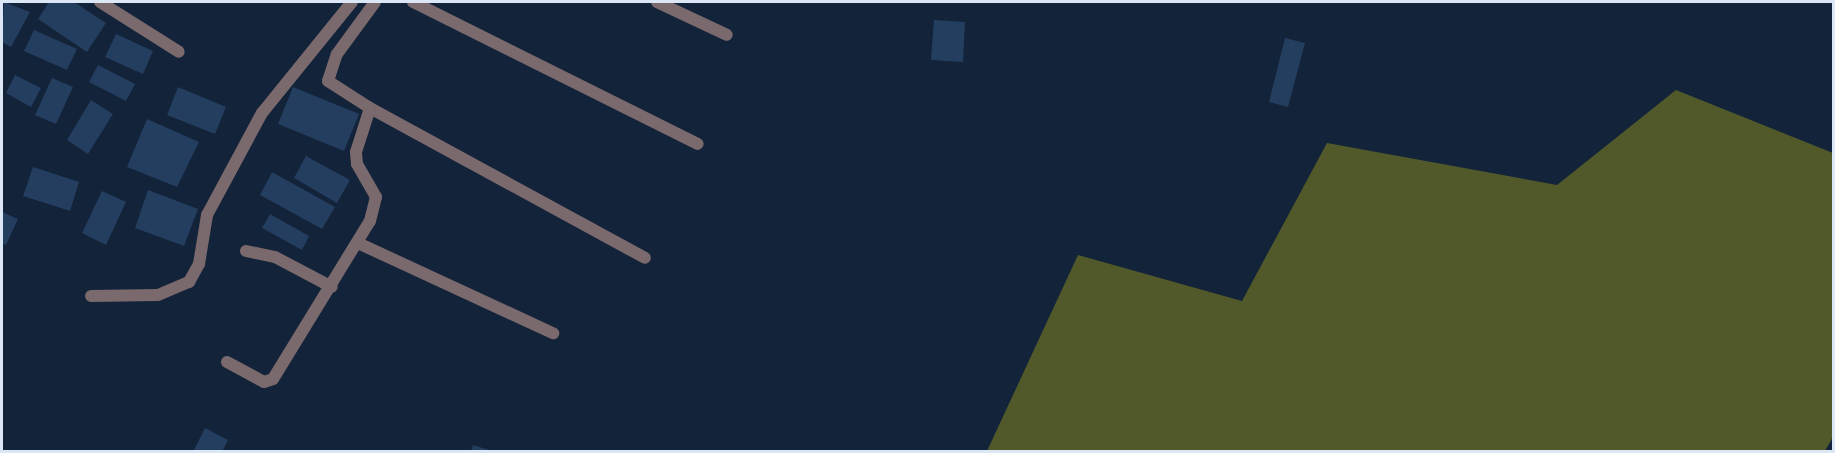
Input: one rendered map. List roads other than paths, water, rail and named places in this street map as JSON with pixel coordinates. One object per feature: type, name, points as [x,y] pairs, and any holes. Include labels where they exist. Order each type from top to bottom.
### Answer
[{"type":"street","points":[[99,2],[179,52]]},
{"type":"street","points":[[91,296],[158,295],[189,282],[199,264],[207,215],[262,113],[352,2]]},
{"type":"street","points":[[375,2],[329,75],[334,86],[370,108],[645,258]]},
{"type":"street","points":[[413,2],[698,144]]},
{"type":"street","points":[[657,2],[727,35]]},
{"type":"street","points":[[227,362],[264,382],[273,379],[360,244],[376,197],[357,164],[370,108]]},
{"type":"street","points":[[360,244],[554,333]]},
{"type":"street","points":[[246,251],[275,257],[332,287]]}]
